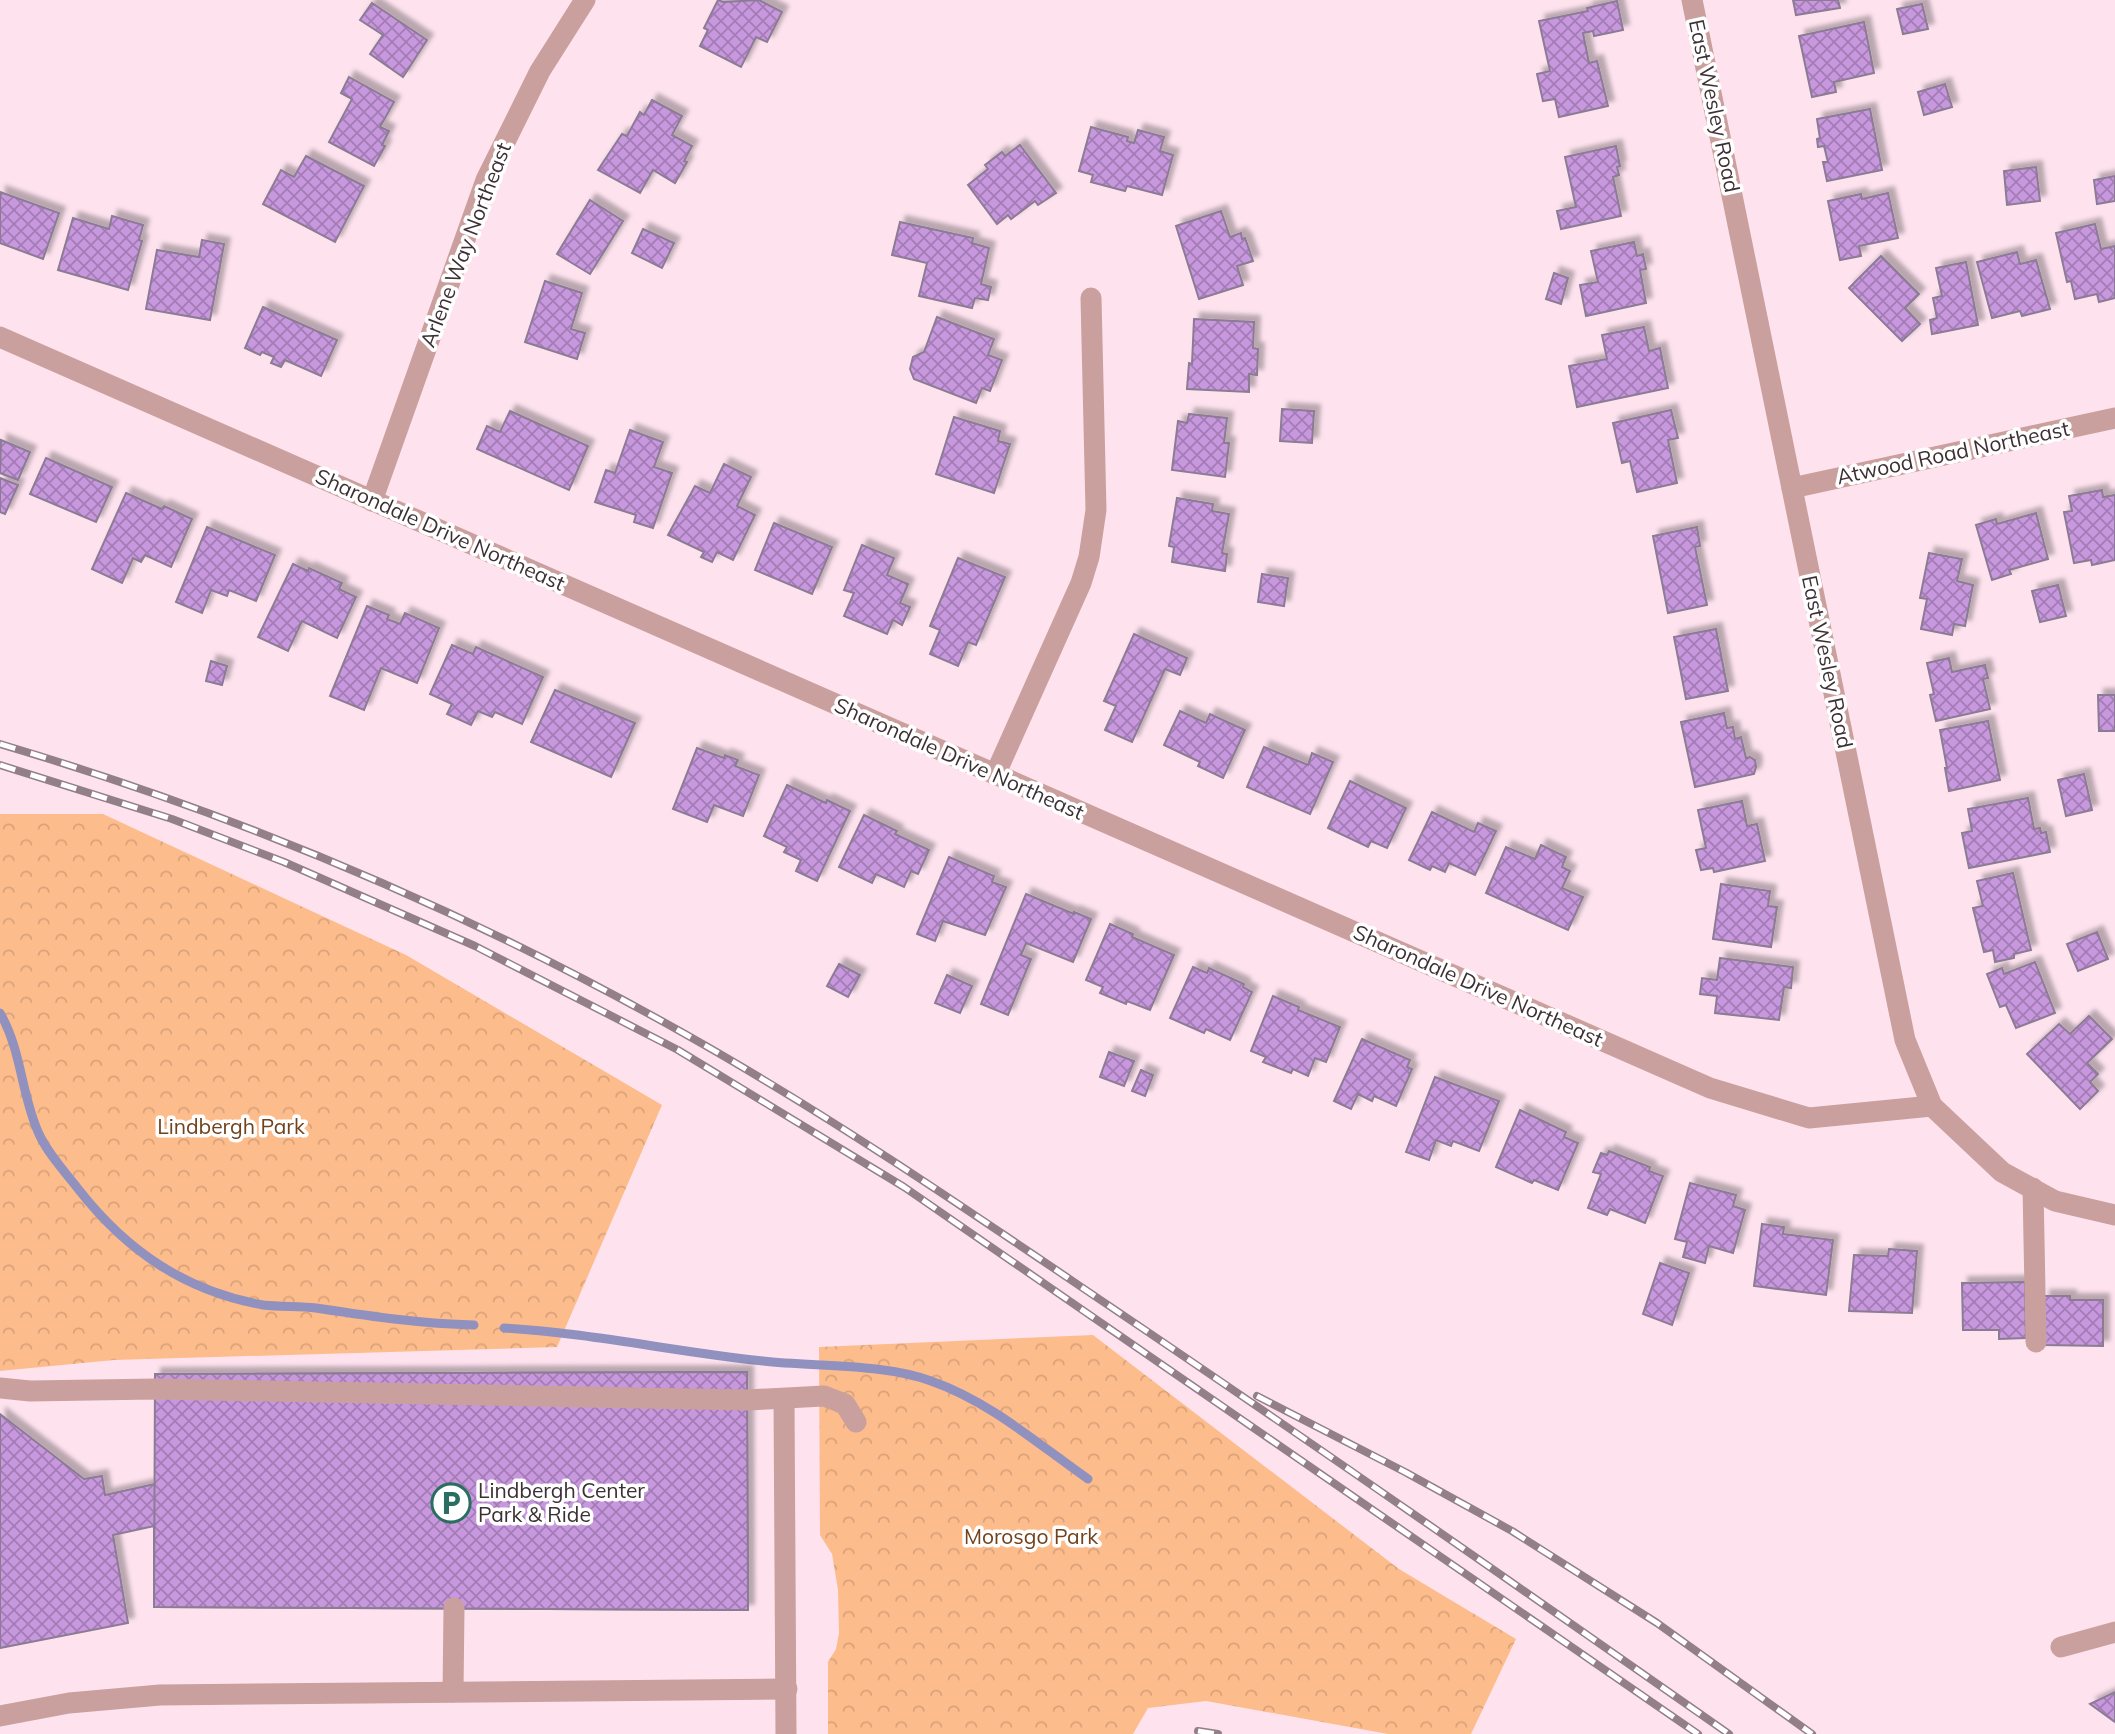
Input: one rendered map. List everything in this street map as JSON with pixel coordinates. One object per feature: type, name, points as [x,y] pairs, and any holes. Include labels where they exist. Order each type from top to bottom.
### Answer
[{"type":"street","name":"Arlene Way Northeast","points":[[372,501],[486,180],[540,71],[585,0]]},
{"type":"street","name":"East Wesley Road","points":[[1692,0],[1905,1040],[1932,1106],[2002,1172],[2055,1201],[2115,1215]]},
{"type":"street","points":[[995,775],[1081,583],[1089,557],[1096,510],[1091,298]]},
{"type":"street","name":"Sharondale Drive Northeast","points":[[0,337],[1710,1088],[1809,1118],[1932,1106]]},
{"type":"street","name":"Atwood Road Northeast","points":[[1792,488],[2115,418]]},
{"type":"street","points":[[2033,1188],[2036,1342]]},
{"type":"street","points":[[0,1388],[30,1391],[155,1388],[784,1399],[824,1396],[845,1404],[856,1422]]},
{"type":"street","points":[[784,1399],[786,1734]]},
{"type":"street","points":[[453,1692],[454,1608]]},
{"type":"street","points":[[2061,1647],[2115,1632]]},
{"type":"street","points":[[0,1716],[69,1703],[160,1695],[787,1689]]},
{"type":"green space","name":"Lindbergh Park","points":[[0,814],[103,814],[406,955],[662,1105],[557,1347],[114,1360],[0,1371]]},
{"type":"green space","name":"Morosgo Park","points":[[1093,1335],[1399,1569],[1516,1639],[1471,1734],[1388,1734],[1206,1701],[1148,1708],[1133,1734],[828,1734],[828,1662],[836,1649],[839,1633],[838,1590],[832,1554],[820,1535],[819,1347]]},
{"type":"building","points":[[718,0],[759,0],[782,12],[767,42],[756,37],[741,67],[700,46],[708,30],[704,28]]},
{"type":"building","points":[[1793,0],[1838,0],[1840,8],[1796,15]]},
{"type":"building","points":[[1617,1],[1623,30],[1594,36],[1593,31],[1583,33],[1589,63],[1597,61],[1608,106],[1559,117],[1555,99],[1543,101],[1537,74],[1550,71],[1539,21],[1588,11],[1587,8]]},
{"type":"building","points":[[372,3],[427,40],[403,77],[370,54],[383,35],[360,20]]},
{"type":"building","points":[[1922,4],[1928,29],[1903,34],[1897,9]]},
{"type":"building","points":[[1864,22],[1874,73],[1834,82],[1836,92],[1812,97],[1799,36]]},
{"type":"building","points":[[349,77],[394,102],[380,127],[389,131],[382,145],[385,146],[374,166],[329,142],[352,99],[341,93]]},
{"type":"building","points":[[1945,84],[1952,107],[1924,115],[1918,92]]},
{"type":"building","points":[[652,100],[682,116],[672,135],[692,146],[684,161],[687,162],[675,183],[653,170],[640,193],[598,170],[622,134],[627,136],[640,112],[644,115]]},
{"type":"building","points":[[1870,109],[1882,170],[1827,181],[1823,162],[1828,162],[1824,146],[1818,147],[1817,139],[1820,138],[1817,119]]},
{"type":"building","points":[[1091,127],[1128,137],[1127,141],[1134,143],[1138,130],[1164,137],[1160,151],[1173,155],[1162,195],[1127,186],[1125,191],[1091,182],[1093,175],[1079,171]]},
{"type":"building","points":[[1020,145],[1056,193],[1038,205],[1035,201],[1011,219],[1008,215],[997,224],[968,185],[988,169],[985,165],[1002,152],[1005,156]]},
{"type":"building","points":[[1616,146],[1620,166],[1617,167],[1619,175],[1613,177],[1621,216],[1561,229],[1557,211],[1576,207],[1565,157]]},
{"type":"building","points":[[306,156],[364,186],[335,242],[263,204],[281,170],[294,177]]},
{"type":"building","points":[[2036,167],[2040,201],[2007,205],[2004,171]]},
{"type":"building","points":[[2115,176],[2115,201],[2097,204],[2094,180]]},
{"type":"building","points":[[0,192],[59,213],[43,259],[0,243]]},
{"type":"building","points":[[1888,193],[1898,238],[1859,246],[1861,256],[1840,260],[1828,201],[1861,194],[1862,199]]},
{"type":"building","points":[[590,200],[623,221],[590,274],[557,254]]},
{"type":"building","points":[[1221,211],[1230,237],[1241,233],[1253,261],[1237,266],[1243,285],[1199,299],[1176,226]]},
{"type":"building","points":[[112,216],[143,225],[139,240],[142,241],[128,290],[58,270],[73,218],[109,229]]},
{"type":"building","points":[[900,222],[973,238],[972,243],[989,248],[981,284],[991,287],[988,300],[975,298],[972,308],[919,296],[927,263],[892,255]]},
{"type":"building","points":[[2095,224],[2101,249],[2115,246],[2115,298],[2099,302],[2097,294],[2075,299],[2071,281],[2067,282],[2056,233]]},
{"type":"building","points":[[643,229],[674,243],[662,268],[632,253]]},
{"type":"building","points":[[202,240],[224,244],[210,320],[146,309],[157,250],[199,257]]},
{"type":"building","points":[[1634,242],[1637,256],[1643,254],[1646,269],[1640,270],[1646,303],[1586,316],[1580,285],[1598,282],[1591,251]]},
{"type":"building","points":[[2017,252],[2020,264],[2036,260],[2050,309],[2022,316],[2020,311],[1992,318],[1977,262]]},
{"type":"building","points":[[1881,256],[1919,294],[1905,308],[1920,324],[1902,341],[1849,288]]},
{"type":"building","points":[[1966,262],[1978,325],[1932,334],[1930,320],[1937,318],[1933,298],[1942,296],[1936,268]]},
{"type":"building","points":[[1554,273],[1568,278],[1561,304],[1546,299]]},
{"type":"building","points":[[545,281],[582,293],[571,329],[585,333],[577,359],[525,342]]},
{"type":"building","points":[[263,307],[337,340],[321,376],[285,360],[281,367],[271,363],[274,357],[262,352],[260,355],[245,348]]},
{"type":"building","points":[[937,317],[994,339],[988,355],[1002,360],[990,391],[982,388],[976,403],[914,379],[910,369],[913,357],[924,352]]},
{"type":"building","points":[[1194,319],[1254,322],[1253,348],[1258,349],[1257,375],[1249,374],[1249,392],[1187,389],[1189,363],[1192,364]]},
{"type":"building","points":[[1644,327],[1649,351],[1660,348],[1668,388],[1577,407],[1569,366],[1607,359],[1602,335]]},
{"type":"building","points":[[1282,409],[1314,411],[1312,443],[1280,441]]},
{"type":"building","points":[[1671,410],[1678,438],[1668,440],[1677,483],[1637,492],[1630,461],[1622,463],[1613,423]]},
{"type":"building","points":[[510,411],[588,446],[569,490],[477,449],[487,426],[500,432]]},
{"type":"building","points":[[1189,414],[1227,418],[1224,443],[1229,443],[1225,477],[1172,470],[1178,421],[1187,423]]},
{"type":"building","points":[[954,417],[1000,431],[998,441],[1010,444],[994,493],[936,474]]},
{"type":"building","points":[[630,430],[663,442],[654,467],[672,473],[653,528],[634,522],[636,515],[595,502],[606,470],[615,473]]},
{"type":"building","points":[[1,440],[30,452],[18,480],[0,473]]},
{"type":"building","points":[[46,458],[112,487],[96,522],[30,494]]},
{"type":"building","points":[[724,464],[751,477],[737,506],[755,515],[733,560],[717,552],[712,562],[701,557],[704,552],[668,535],[695,486],[710,493]]},
{"type":"building","points":[[0,478],[18,485],[5,514],[0,512]]},
{"type":"building","points":[[2102,490],[2103,497],[2115,495],[2115,560],[2092,565],[2091,560],[2074,563],[2064,512],[2072,511],[2069,496]]},
{"type":"building","points":[[126,493],[192,519],[171,567],[145,555],[141,562],[133,558],[122,583],[92,569]]},
{"type":"building","points":[[1177,498],[1213,504],[1212,511],[1229,514],[1222,553],[1227,554],[1225,571],[1172,562],[1174,547],[1169,546]]},
{"type":"building","points":[[2036,513],[2048,559],[2009,570],[2011,574],[1992,580],[1976,525],[1996,519],[1997,524]]},
{"type":"building","points":[[774,523],[832,547],[812,594],[755,570]]},
{"type":"building","points":[[207,527],[275,555],[256,601],[229,590],[227,596],[211,590],[202,613],[176,602]]},
{"type":"building","points":[[1697,527],[1700,546],[1695,547],[1707,605],[1668,613],[1653,536]]},
{"type":"building","points":[[862,545],[894,558],[887,575],[908,584],[900,603],[910,607],[902,625],[893,620],[887,634],[844,616],[854,593],[844,590]]},
{"type":"building","points":[[1929,553],[1962,559],[1957,581],[1973,585],[1965,626],[1954,624],[1952,635],[1921,629],[1927,599],[1920,598]]},
{"type":"building","points":[[958,558],[1005,577],[976,645],[968,642],[958,666],[930,654],[940,630],[930,626]]},
{"type":"building","points":[[293,564],[342,583],[339,589],[356,597],[337,638],[302,621],[288,651],[258,637]]},
{"type":"building","points":[[1262,574],[1288,578],[1284,606],[1258,602]]},
{"type":"building","points":[[2058,585],[2066,616],[2040,622],[2032,591]]},
{"type":"building","points":[[367,606],[389,615],[387,619],[400,624],[405,613],[439,628],[417,683],[381,668],[364,710],[330,696]]},
{"type":"building","points":[[1716,629],[1728,691],[1686,699],[1674,637]]},
{"type":"building","points":[[1134,634],[1187,658],[1180,675],[1165,669],[1132,742],[1105,730],[1116,706],[1104,701]]},
{"type":"building","points":[[452,645],[473,654],[476,647],[543,677],[522,724],[495,712],[492,717],[478,711],[471,725],[447,714],[452,704],[430,694]]},
{"type":"building","points":[[1949,658],[1952,672],[1985,665],[1988,678],[1983,679],[1990,709],[1936,721],[1930,695],[1934,694],[1927,663]]},
{"type":"building","points":[[211,661],[227,666],[222,685],[206,681]]},
{"type":"building","points":[[555,690],[635,723],[611,777],[531,742]]},
{"type":"building","points":[[2098,695],[2115,695],[2115,731],[2099,731]]},
{"type":"building","points":[[1180,711],[1206,723],[1210,714],[1245,730],[1223,778],[1198,766],[1200,762],[1164,745]]},
{"type":"building","points":[[1724,713],[1727,728],[1733,727],[1735,739],[1741,737],[1746,758],[1755,760],[1754,774],[1695,787],[1681,722]]},
{"type":"building","points":[[1988,721],[2000,780],[1949,791],[1940,730]]},
{"type":"building","points":[[1264,747],[1308,765],[1312,753],[1333,762],[1310,814],[1247,787]]},
{"type":"building","points":[[697,748],[738,760],[735,766],[759,775],[743,816],[714,805],[707,822],[673,809]]},
{"type":"building","points":[[2084,774],[2092,810],[2066,816],[2058,780]]},
{"type":"building","points":[[1350,781],[1406,808],[1387,848],[1371,841],[1368,847],[1328,828]]},
{"type":"building","points":[[787,785],[850,811],[817,881],[796,871],[801,860],[784,852],[787,847],[764,836]]},
{"type":"building","points":[[2028,798],[2034,829],[2040,828],[2041,833],[2046,832],[2050,852],[1969,868],[1962,833],[1972,831],[1968,809]]},
{"type":"building","points":[[1742,801],[1747,826],[1757,824],[1765,861],[1714,872],[1713,868],[1701,870],[1696,850],[1706,848],[1698,810]]},
{"type":"building","points":[[1432,812],[1474,832],[1478,823],[1496,831],[1475,875],[1449,863],[1445,872],[1432,866],[1430,870],[1409,860]]},
{"type":"building","points":[[864,815],[929,850],[918,874],[911,871],[904,887],[876,874],[872,883],[839,867]]},
{"type":"building","points":[[1541,845],[1566,857],[1562,867],[1570,871],[1562,888],[1583,897],[1568,930],[1486,893],[1506,847],[1535,859]]},
{"type":"building","points":[[949,857],[994,876],[992,882],[1006,887],[985,935],[943,921],[935,941],[917,934]]},
{"type":"building","points":[[2013,873],[2031,950],[2014,954],[2014,958],[1995,962],[1993,950],[1984,952],[1973,908],[1983,906],[1977,881]]},
{"type":"building","points":[[1721,884],[1770,891],[1768,906],[1777,907],[1771,947],[1713,939]]},
{"type":"building","points":[[1026,894],[1091,919],[1073,962],[1026,943],[1021,955],[1031,959],[1008,1015],[981,1004]]},
{"type":"building","points":[[1110,924],[1133,934],[1132,937],[1174,955],[1150,1010],[1100,993],[1103,987],[1086,980]]},
{"type":"building","points":[[2097,932],[2108,959],[2078,971],[2067,944]]},
{"type":"building","points":[[1720,958],[1793,967],[1791,988],[1784,987],[1779,1020],[1715,1013],[1717,996],[1700,994],[1702,978],[1717,980]]},
{"type":"building","points":[[2035,962],[2055,1013],[2016,1028],[2006,1005],[2000,1007],[1987,974],[2002,968],[2004,974]]},
{"type":"building","points":[[839,964],[860,975],[848,997],[827,986]]},
{"type":"building","points":[[1193,967],[1207,973],[1209,968],[1244,984],[1243,987],[1252,992],[1230,1040],[1206,1029],[1204,1033],[1170,1018]]},
{"type":"building","points":[[947,975],[972,986],[960,1013],[935,1003]]},
{"type":"building","points":[[1273,996],[1299,1007],[1298,1010],[1340,1027],[1326,1062],[1315,1058],[1308,1076],[1293,1069],[1291,1073],[1263,1062],[1266,1057],[1251,1051]]},
{"type":"building","points":[[2089,1016],[2112,1039],[2087,1063],[2098,1074],[2090,1082],[2098,1091],[2080,1109],[2027,1054],[2059,1024],[2070,1034]]},
{"type":"building","points":[[1362,1039],[1410,1060],[1407,1067],[1412,1069],[1396,1106],[1374,1096],[1372,1101],[1358,1094],[1351,1109],[1334,1101]]},
{"type":"building","points":[[1109,1052],[1134,1061],[1124,1086],[1100,1077]]},
{"type":"building","points":[[1141,1070],[1153,1075],[1145,1096],[1132,1091]]},
{"type":"building","points":[[1435,1077],[1499,1101],[1479,1151],[1453,1141],[1451,1146],[1436,1140],[1429,1160],[1406,1152]]},
{"type":"building","points":[[1520,1110],[1566,1132],[1564,1137],[1578,1143],[1558,1190],[1534,1180],[1532,1183],[1496,1167]]},
{"type":"building","points":[[1609,1151],[1650,1167],[1649,1171],[1663,1176],[1645,1223],[1610,1209],[1607,1215],[1588,1208],[1601,1174],[1593,1172],[1601,1153],[1607,1155]]},
{"type":"building","points":[[1690,1183],[1736,1195],[1733,1206],[1745,1210],[1733,1253],[1709,1246],[1705,1263],[1683,1257],[1687,1242],[1675,1239]]},
{"type":"building","points":[[1762,1224],[1784,1227],[1783,1234],[1833,1240],[1826,1295],[1754,1286]]},
{"type":"building","points":[[1889,1249],[1917,1251],[1912,1313],[1849,1311],[1854,1255],[1888,1256]]},
{"type":"building","points":[[1660,1263],[1689,1273],[1672,1325],[1643,1314]]},
{"type":"building","points":[[2025,1282],[2026,1338],[1999,1339],[1999,1330],[1963,1330],[1962,1283]]},
{"type":"building","points":[[2044,1296],[2070,1296],[2070,1300],[2103,1300],[2103,1346],[2044,1345]]},
{"type":"building","name":"Lindbergh Center Park & Ride","points":[[747,1372],[748,1610],[154,1607],[154,1526],[113,1535],[128,1623],[0,1648],[0,1414],[84,1479],[102,1476],[105,1495],[155,1484],[155,1374]]},
{"type":"building","name":"Lindbergh Center Park & Ride","points":[[747,1372],[748,1610],[154,1607],[155,1374]]},
{"type":"building","points":[[2115,1692],[2115,1722],[2090,1704]]},
{"type":"waterway","points":[[0,1013],[13,1042],[33,1119],[47,1149],[97,1212],[138,1250],[160,1265],[208,1290],[263,1305],[310,1307],[375,1317],[474,1325]]},
{"type":"waterway","points":[[504,1328],[569,1334],[763,1361],[870,1368],[912,1375],[973,1400],[1088,1479]]},
{"type":"railway","points":[[0,744],[177,802],[350,870],[520,947],[685,1034],[846,1131],[1004,1235],[1342,1465],[1729,1734]]},
{"type":"railway","points":[[0,765],[172,819],[284,862],[475,946],[678,1050],[904,1187],[1698,1734]]},
{"type":"railway","points":[[1257,1396],[1512,1531],[1657,1623],[1812,1734]]},
{"type":"railway","points":[[1198,1731],[1218,1734]]},
{"type":"place","name":"Lindbergh Center Park & Ride","points":[[451,1503]]}]
